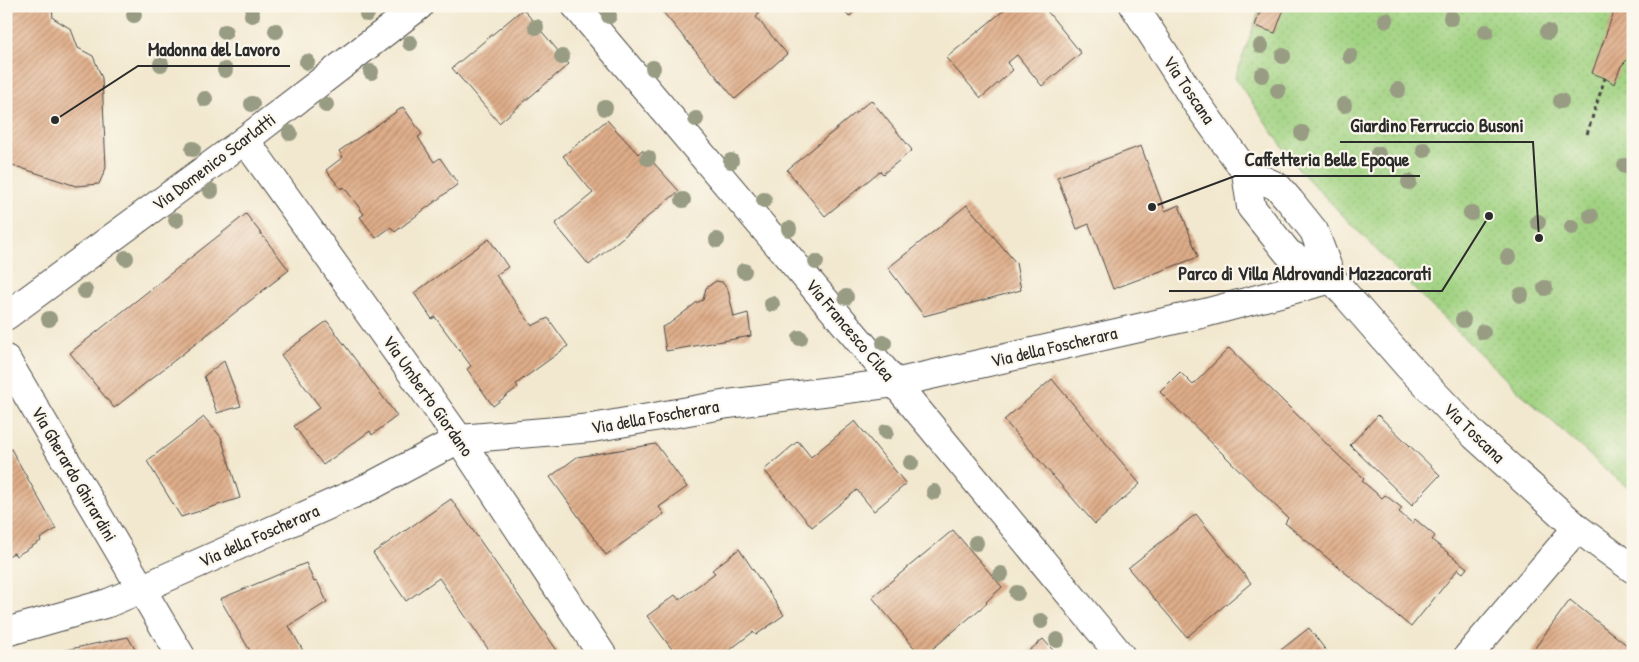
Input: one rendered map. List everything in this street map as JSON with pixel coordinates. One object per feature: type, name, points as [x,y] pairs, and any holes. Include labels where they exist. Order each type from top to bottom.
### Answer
[{"type":"street","name":"Via Domenico Scarlatti","points":[[6,316],[246,140],[420,6]]},
{"type":"street","name":"Via Francesco Cilea","points":[[576,6],[895,383],[1121,656]]},
{"type":"street","name":"Via Toscana","points":[[1134,6],[1195,101],[1246,172],[1251,207],[1288,253],[1332,279],[1408,366],[1474,436],[1577,528],[1633,569]]},
{"type":"street","name":"Via Umberto Giordano","points":[[246,140],[459,439],[603,656]]},
{"type":"street","name":"Via della Foscherara","points":[[6,632],[108,603],[141,590],[371,486],[459,439],[592,428],[728,404],[895,383],[1204,313],[1332,279]]},
{"type":"street","name":"Via Gherardo Ghirardini","points":[[6,359],[181,656]]},
{"type":"street","points":[[1468,656],[1577,528]]},
{"type":"path","points":[[1586,134],[1605,78]]},
{"type":"green space","points":[[1261,6],[1633,6],[1633,492],[1514,387],[1420,295],[1298,169],[1235,78]]},
{"type":"building","points":[[6,6],[52,6],[53,18],[71,29],[78,48],[93,56],[102,78],[106,168],[99,184],[76,186],[6,163]]},
{"type":"building","points":[[658,6],[753,6],[759,14],[756,17],[787,54],[735,99]]},
{"type":"building","points":[[840,6],[860,6],[849,17]]},
{"type":"building","points":[[1009,6],[1043,6],[1081,53],[1042,86],[1017,55],[1007,63],[1013,70],[981,98],[946,58]]},
{"type":"building","points":[[1262,6],[1285,6],[1275,33],[1255,26]]},
{"type":"building","points":[[1616,6],[1633,6],[1633,54],[1621,66],[1614,84],[1592,73]]},
{"type":"building","points":[[523,9],[569,64],[499,123],[452,68]]},
{"type":"building","points":[[871,100],[912,150],[883,174],[880,171],[825,216],[787,170]]},
{"type":"building","points":[[403,107],[422,134],[418,137],[434,162],[440,158],[458,184],[395,232],[391,227],[376,238],[360,217],[364,214],[344,187],[341,189],[326,170],[343,157],[339,151]]},
{"type":"building","points":[[607,120],[638,154],[642,150],[679,191],[589,265],[555,224],[593,193],[563,156]]},
{"type":"building","points":[[1141,146],[1165,211],[1179,205],[1198,257],[1113,289],[1089,224],[1077,229],[1057,177]]},
{"type":"building","points":[[967,205],[1016,263],[1021,290],[924,316],[888,268]]},
{"type":"building","points":[[246,214],[289,270],[114,408],[70,353]]},
{"type":"building","points":[[489,239],[508,267],[496,275],[532,326],[548,318],[568,346],[516,384],[518,387],[493,406],[467,369],[471,366],[435,317],[432,319],[414,293]]},
{"type":"building","points":[[716,281],[722,282],[728,290],[734,317],[748,313],[751,336],[666,351],[662,327],[703,300],[706,288]]},
{"type":"building","points":[[327,321],[397,416],[372,435],[370,431],[323,465],[294,426],[320,407],[281,355]]},
{"type":"building","points":[[1229,348],[1342,459],[1364,478],[1362,481],[1382,498],[1385,495],[1402,508],[1399,512],[1412,523],[1415,519],[1435,536],[1432,540],[1467,568],[1463,573],[1458,569],[1411,627],[1285,523],[1288,518],[1160,392],[1180,372],[1193,385]]},
{"type":"building","points":[[224,361],[241,406],[217,413],[204,376]]},
{"type":"building","points":[[1052,379],[1140,484],[1095,524],[1004,420]]},
{"type":"building","points":[[1378,415],[1440,475],[1412,505],[1350,445]]},
{"type":"building","points":[[204,417],[221,437],[240,498],[181,517],[147,461]]},
{"type":"building","points":[[855,421],[906,484],[874,511],[857,490],[812,527],[764,470],[798,441],[811,457]]},
{"type":"building","points":[[6,440],[56,529],[40,539],[41,541],[16,556],[14,553],[6,557]]},
{"type":"building","points":[[656,444],[687,487],[659,507],[664,514],[606,555],[550,477],[577,457]]},
{"type":"building","points":[[451,499],[561,656],[493,656],[439,578],[406,601],[373,553]]},
{"type":"building","points":[[1196,514],[1251,583],[1187,637],[1128,568]]},
{"type":"building","points":[[953,530],[1002,587],[987,603],[924,656],[921,656],[872,597]]},
{"type":"building","points":[[739,549],[784,615],[756,635],[753,632],[722,656],[677,656],[647,616],[675,595],[679,600],[715,573],[712,570]]},
{"type":"building","points":[[306,563],[314,582],[317,581],[327,602],[289,626],[306,656],[253,656],[220,599]]},
{"type":"building","points":[[1570,600],[1633,650],[1633,656],[1529,656]]},
{"type":"building","points":[[1309,628],[1330,656],[1273,656]]},
{"type":"building","points":[[128,637],[139,656],[41,656],[41,655]]},
{"type":"building","points":[[1043,639],[1058,656],[1023,656]]},
{"type":"place","name":"Madonna del Lavoro","points":[[55,120]]},
{"type":"place","name":"Caffetteria Belle Epoque","points":[[1152,207]]},
{"type":"place","name":"Parco di Villa Aldrovandi Mazzacorati","points":[[1489,216]]},
{"type":"place","name":"Giardino Ferruccio Busoni","points":[[1539,238]]}]
